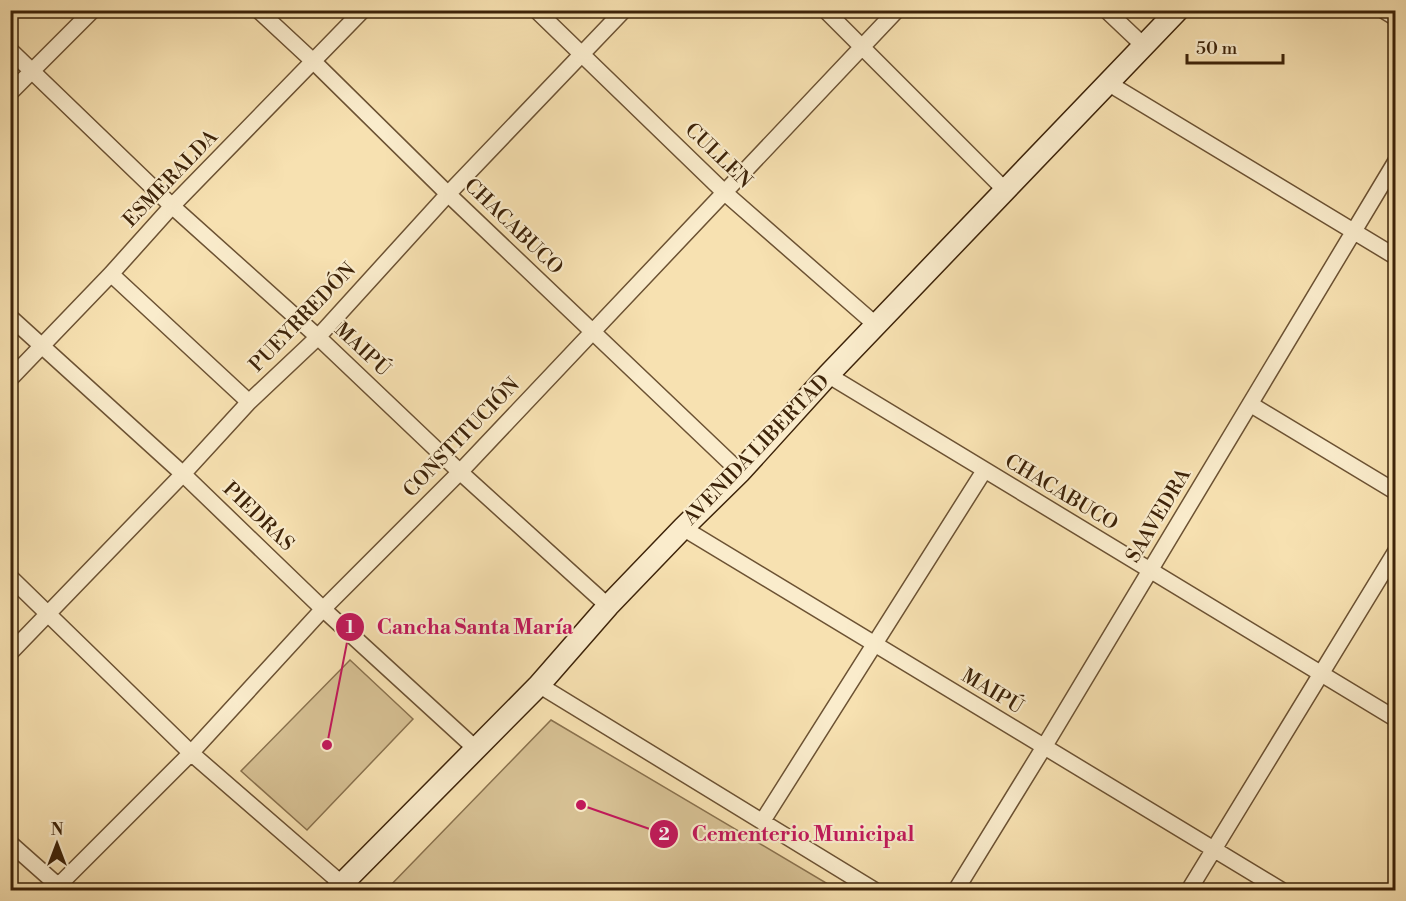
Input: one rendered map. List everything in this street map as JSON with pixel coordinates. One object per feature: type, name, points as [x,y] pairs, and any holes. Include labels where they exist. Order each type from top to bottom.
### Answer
[{"type":"main road","name":"AVENIDA LIBERTAD","points":[[339,887],[539,685],[608,606],[740,472],[828,375],[1178,10]]},
{"type":"street","points":[[10,93],[93,10]]},
{"type":"street","name":"CHACABUCO","points":[[258,10],[740,472]]},
{"type":"street","name":"ESMERALDA","points":[[10,379],[111,274],[172,206],[363,10]]},
{"type":"street","name":"CULLEN","points":[[536,10],[724,192],[876,325]]},
{"type":"street","name":"PUEYRREDÓN","points":[[10,653],[183,474],[249,402],[318,337],[448,194],[624,10]]},
{"type":"street","points":[[825,10],[1005,190]]},
{"type":"street","name":"CONSTITUCIÓN","points":[[58,889],[191,753],[323,609],[460,472],[897,10]]},
{"type":"street","points":[[1106,10],[1144,46]]},
{"type":"street","points":[[1383,10],[1395,18]]},
{"type":"street","name":"MAIPÚ","points":[[10,50],[172,206],[318,337],[460,472],[608,606]]},
{"type":"street","points":[[1108,82],[1395,257]]},
{"type":"street","name":"SAAVEDRA","points":[[956,891],[1395,161]]},
{"type":"street","points":[[111,274],[249,402]]},
{"type":"street","name":"PIEDRAS","points":[[10,317],[183,474],[323,609],[475,748]]},
{"type":"street","name":"CHACABUCO","points":[[828,375],[1395,719]]},
{"type":"street","points":[[1250,404],[1395,492]]},
{"type":"street","points":[[762,822],[984,471]]},
{"type":"street","name":"MAIPÚ","points":[[683,528],[1281,891]]},
{"type":"street","points":[[1189,891],[1395,551]]},
{"type":"street","points":[[10,577],[191,753],[339,887]]},
{"type":"street","points":[[539,685],[874,891]]},
{"type":"street","points":[[10,843],[58,889]]},
{"type":"shaded area","points":[[350,660],[413,719],[307,830],[241,771]]},
{"type":"shaded area","points":[[551,720],[838,890],[386,890]]},
{"type":"place","name":"Cancha Santa María","points":[[327,745]]},
{"type":"place","name":"Cementerio Municipal","points":[[581,805]]}]
